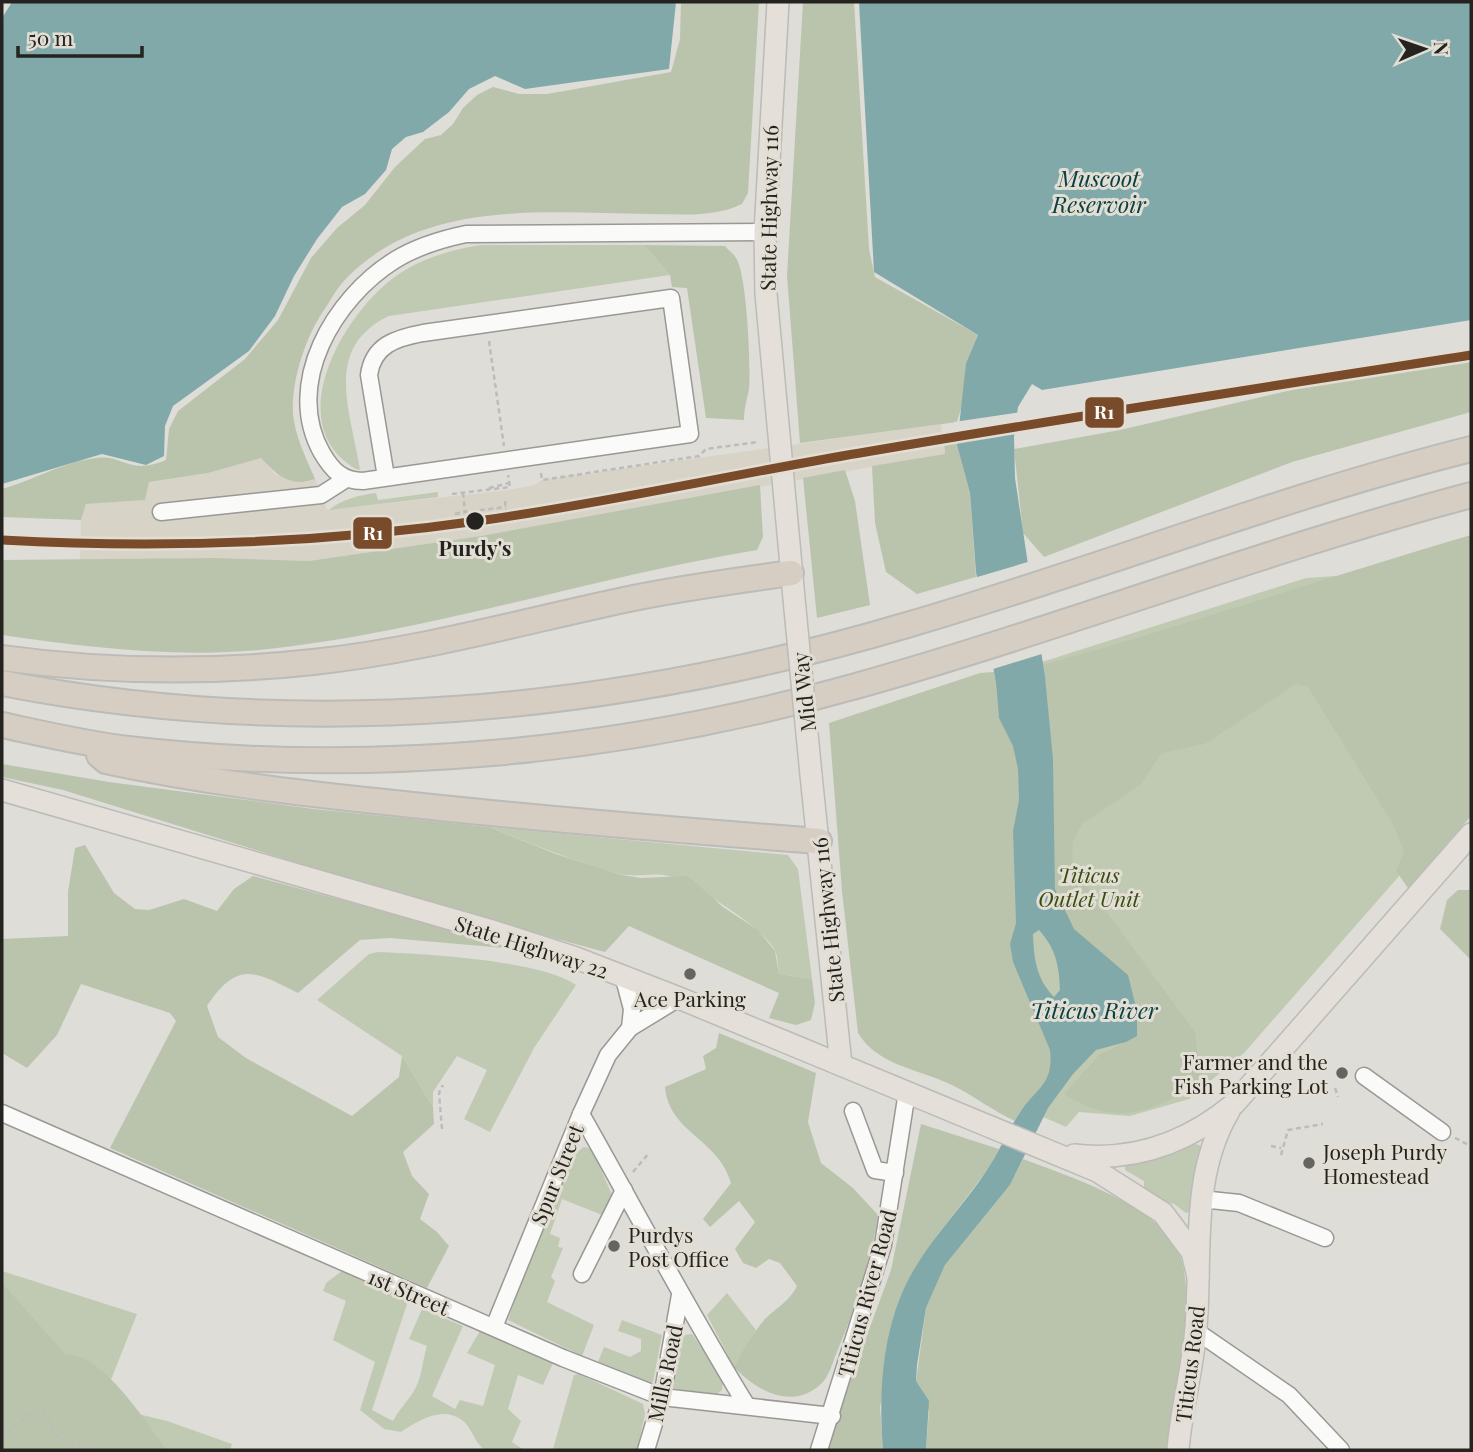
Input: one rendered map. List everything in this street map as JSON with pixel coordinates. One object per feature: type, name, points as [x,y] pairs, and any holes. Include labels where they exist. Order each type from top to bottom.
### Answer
[{"type":"highway","points":[[2,682],[134,703],[225,711],[404,713],[497,706],[666,684],[756,666],[970,607],[1338,486],[1471,449]]},
{"type":"highway","points":[[2,725],[82,742],[222,758],[300,760],[406,758],[495,751],[674,728],[765,710],[976,650],[1471,495]]},
{"type":"highway","points":[[2,658],[198,669],[313,662],[425,645],[627,599],[791,573]]},
{"type":"highway","points":[[82,742],[106,761],[184,778],[561,821],[819,841]]},
{"type":"main road","name":"State Highway 116","points":[[778,2],[765,232],[774,414],[785,518]]},
{"type":"main road","name":"Mid Way","points":[[785,518],[811,775]]},
{"type":"main road","name":"State Highway 116","points":[[811,775],[841,1065]]},
{"type":"main road","name":"State Highway 22","points":[[2,790],[489,930],[623,975],[1046,1148]]},
{"type":"main road","points":[[1046,1148],[1099,1157],[1147,1151],[1191,1136],[1234,1104],[1471,834]]},
{"type":"main road","name":"Titicus Road","points":[[1178,1450],[1196,1331],[1202,1199],[1212,1149],[1234,1104]]},
{"type":"main road","name":"Titicus Road","points":[[1046,1148],[1122,1185],[1163,1213],[1192,1252],[1198,1277]]},
{"type":"street","points":[[386,477],[369,375],[374,357],[389,342],[400,337],[487,324],[671,298],[690,434],[363,481],[346,479],[328,464],[312,432],[308,414],[309,385],[315,363],[333,321],[359,290],[396,259],[438,241],[477,233],[765,232]]},
{"type":"street","points":[[161,512],[321,495],[346,479]]},
{"type":"street","points":[[623,975],[632,1009],[630,1028]]},
{"type":"street","name":"Spur Street","points":[[494,1328],[580,1114],[608,1055],[630,1028],[679,998]]},
{"type":"street","points":[[1364,1076],[1442,1132]]},
{"type":"street","name":"Titicus River Road","points":[[819,1450],[832,1416],[883,1245],[907,1092]]},
{"type":"street","points":[[853,1111],[875,1170],[895,1173]]},
{"type":"street","name":"1st Street","points":[[2,1113],[494,1328],[662,1397],[832,1416]]},
{"type":"street","points":[[580,1114],[623,1187],[680,1296],[747,1406]]},
{"type":"street","points":[[582,1274],[623,1187]]},
{"type":"street","points":[[1202,1199],[1239,1203],[1325,1238]]},
{"type":"street","name":"Mills Road","points":[[646,1450],[662,1397],[680,1296]]},
{"type":"street","points":[[1196,1331],[1289,1395],[1340,1450]]},
{"type":"path","points":[[487,324],[510,487],[452,494],[509,483]]},
{"type":"path","points":[[540,467],[542,480],[699,456],[706,449],[758,442]]},
{"type":"path","points":[[463,493],[464,518]]},
{"type":"path","points":[[455,514],[506,509],[505,501]]},
{"type":"path","points":[[463,507],[464,512]]},
{"type":"path","points":[[442,1129],[439,1093],[443,1085]]},
{"type":"path","points":[[1335,1088],[1338,1097]]},
{"type":"path","points":[[1281,1155],[1288,1130],[1323,1124]]},
{"type":"path","points":[[1271,1146],[1281,1148]]},
{"type":"path","points":[[623,1187],[649,1153]]},
{"type":"path","points":[[2,1439],[29,1414],[44,1412],[56,1436],[91,1450]]},
{"type":"shaded area","points":[[941,424],[945,454],[481,536],[309,561],[215,558],[80,560],[81,520],[86,504],[145,500],[149,482],[208,473],[261,458],[275,474],[306,482],[315,479],[327,510],[509,490],[534,485],[542,480]]},
{"type":"green space","points":[[681,2],[759,2],[748,193],[742,204],[720,211],[696,214],[568,212],[486,216],[446,223],[409,236],[374,255],[343,282],[316,323],[305,348],[294,388],[293,414],[298,439],[315,479],[291,481],[273,470],[261,458],[208,473],[149,482],[145,500],[86,504],[81,520],[2,517],[2,489],[60,467],[96,458],[143,466],[166,460],[169,429],[178,411],[245,359],[278,320],[311,258],[337,228],[365,205],[395,167],[425,139],[441,135],[477,95],[493,87],[519,94],[547,94],[671,72],[680,39]]},
{"type":"green space","points":[[803,2],[854,2],[869,249],[875,277],[978,335],[966,363],[963,402],[957,422],[800,443],[787,276]]},
{"type":"green space","points":[[481,245],[644,245],[670,275],[389,316],[368,329],[355,345],[348,363],[348,404],[360,470],[356,469],[333,449],[322,425],[321,398],[328,370],[340,341],[357,315],[376,293],[396,276],[437,256]]},
{"type":"green space","points":[[644,245],[725,246],[736,258],[743,282],[749,342],[749,389],[744,420],[706,418],[687,288],[672,287],[670,275]]},
{"type":"green space","points":[[1471,360],[1471,412],[1292,462],[1044,557],[1023,533],[1014,449],[1120,430],[1313,385]]},
{"type":"green space","points":[[956,441],[970,493],[976,577],[917,594],[886,572],[875,523],[872,466],[945,454],[944,443]]},
{"type":"green space","points":[[845,470],[855,501],[870,605],[817,618],[803,478]]},
{"type":"green space","points":[[760,485],[763,537],[757,550],[695,561],[385,631],[260,650],[195,653],[98,647],[2,635],[2,560],[215,558],[309,561],[481,536]]},
{"type":"green space","points":[[438,492],[438,497],[329,510],[345,500],[376,493],[378,500]]},
{"type":"green space","points":[[1471,535],[1471,816],[1408,888],[1396,871],[1404,851],[1394,826],[1308,687],[1296,684],[1205,744],[1162,753],[1140,785],[1082,824],[1073,841],[1072,865],[1195,1032],[1201,1081],[1166,1101],[1134,1112],[1101,1110],[1064,1094],[1099,1055],[1137,1036],[1137,1011],[1128,975],[1074,929],[1055,889],[1053,759],[1043,665]]},
{"type":"green space","name":"Titicus Outlet Unit","points":[[1456,568],[1471,794],[1244,1053],[1189,1099],[1130,1116],[1079,1112],[1066,1127],[872,1043],[835,728],[1306,578]]},
{"type":"green space","points":[[994,672],[999,718],[1013,746],[1018,769],[1019,800],[1013,831],[1016,923],[1010,944],[1013,962],[1050,1050],[1045,1082],[1015,1121],[952,1085],[888,1060],[866,1044],[858,1033],[842,891],[829,723],[980,673]]},
{"type":"green space","points":[[2,764],[109,782],[314,809],[489,827],[556,854],[622,875],[641,878],[688,876],[723,907],[758,930],[775,951],[779,974],[812,979],[815,1003],[811,1020],[796,1025],[769,1018],[779,993],[629,926],[605,952],[439,907],[63,790],[2,777]]},
{"type":"green space","points":[[489,827],[788,855],[798,869],[812,979],[779,974],[776,953],[759,932],[728,908],[679,880],[662,875],[620,874]]},
{"type":"green space","points":[[85,845],[114,893],[135,909],[149,910],[184,899],[217,911],[234,889],[253,876],[526,950],[390,938],[360,940],[298,993],[259,975],[248,974],[228,981],[207,1006],[218,1037],[246,1058],[352,1116],[399,1077],[402,1056],[433,1107],[434,1124],[403,1152],[412,1176],[429,1194],[420,1219],[449,1246],[427,1288],[110,1148],[176,1021],[170,1013],[81,984],[57,1035],[27,1068],[2,1053],[2,939],[68,936],[68,892],[75,848]]},
{"type":"green space","points":[[1458,890],[1471,890],[1471,960],[1440,929],[1447,900]]},
{"type":"green space","points":[[378,952],[510,964],[559,976],[576,985],[534,1048],[490,1132],[464,1119],[487,1070],[457,1056],[433,1092],[433,1107],[402,1056],[317,1000],[369,954]]},
{"type":"green space","points":[[719,1033],[816,1073],[808,1122],[821,1163],[853,1188],[878,1215],[862,1286],[831,1369],[822,1383],[800,1396],[788,1397],[764,1390],[734,1367],[760,1325],[787,1300],[797,1286],[780,1263],[769,1259],[756,1268],[743,1263],[735,1249],[755,1222],[739,1201],[710,1227],[703,1219],[731,1183],[716,1155],[684,1126],[668,1102],[665,1087],[706,1069],[703,1056],[716,1048]]},
{"type":"green space","points":[[921,1124],[999,1149],[988,1169],[937,1236],[880,1406],[883,1450],[825,1450],[891,1270]]},
{"type":"green space","points":[[1193,1143],[1202,1146],[1202,1150],[1191,1211],[1186,1213],[1174,1204],[1144,1199],[1144,1181],[1125,1170],[1125,1165]]},
{"type":"green space","points":[[584,1147],[592,1149],[612,1195],[602,1215],[562,1199],[550,1234],[560,1238],[558,1247],[563,1248],[551,1277],[555,1281],[547,1302],[594,1325],[582,1356],[508,1320],[551,1199],[573,1157]]},
{"type":"green space","points":[[1023,1159],[1124,1201],[1159,1226],[1172,1240],[1181,1258],[1186,1283],[1187,1311],[1170,1450],[926,1450],[929,1411],[916,1381],[926,1308],[945,1265],[1010,1185]]},
{"type":"green space","points":[[2,1271],[137,1314],[101,1405],[167,1421],[232,1444],[230,1450],[2,1450]]},
{"type":"green space","points":[[342,1271],[408,1301],[372,1410],[393,1421],[415,1389],[421,1373],[427,1346],[409,1339],[422,1309],[463,1326],[432,1396],[455,1409],[460,1400],[483,1406],[495,1365],[467,1353],[480,1331],[553,1363],[543,1385],[518,1375],[508,1409],[521,1421],[512,1442],[524,1450],[485,1450],[462,1420],[446,1414],[430,1416],[401,1432],[384,1429],[360,1410],[375,1362],[333,1340],[346,1301],[323,1291],[326,1283]]},
{"type":"green space","points":[[2,1283],[66,1355],[80,1357],[94,1364],[108,1376],[167,1450],[2,1450]]},
{"type":"green space","points":[[727,1293],[756,1330],[734,1367],[707,1315]]},
{"type":"green space","points":[[622,1320],[662,1335],[653,1382],[649,1384],[598,1362],[604,1347],[630,1357],[641,1351],[641,1339],[618,1331]]},
{"type":"green space","points":[[692,1334],[723,1379],[722,1390],[717,1394],[675,1389],[673,1386],[680,1344],[685,1335]]},
{"type":"green space","points":[[579,1374],[643,1404],[645,1414],[637,1450],[553,1449],[574,1375]]},
{"type":"water","points":[[12,2],[676,2],[669,69],[525,89],[495,76],[469,89],[449,112],[423,132],[406,137],[392,149],[386,170],[365,194],[342,207],[317,239],[294,276],[275,316],[249,351],[173,406],[165,426],[164,456],[146,465],[102,454],[2,484],[2,18]]},
{"type":"water","name":"Muscoot Reservoir","points":[[859,2],[1471,2],[1471,320],[1042,390],[1032,384],[1018,407],[1014,437],[1015,478],[1045,677],[1053,759],[1055,889],[1074,929],[1128,975],[1137,1011],[1137,1036],[1126,1042],[1096,1050],[1073,1074],[1048,1108],[1010,1185],[945,1265],[926,1308],[917,1365],[916,1381],[929,1401],[926,1450],[883,1450],[883,1373],[894,1316],[918,1263],[976,1186],[1019,1114],[1042,1086],[1049,1072],[1050,1050],[1013,962],[1010,944],[1016,923],[1013,831],[1019,800],[1018,769],[1013,746],[999,718],[996,683],[976,572],[970,493],[957,445],[966,363],[978,335],[874,272]],"holes":[[[1039,930],[1056,958],[1059,973],[1060,990],[1054,997],[1043,983],[1035,960],[1033,934]]]},
{"type":"pier","points":[[1021,412],[1018,432],[953,441],[954,422]]},
{"type":"pier","points":[[1031,561],[1045,653],[990,670],[974,578]]},
{"type":"transit line","name":"R1","points":[[2,540],[184,544],[305,539],[425,528],[579,505],[1012,427],[1471,355]]},
{"type":"place","name":"Purdy's","points":[[475,521]]},
{"type":"place","name":"Ace Parking","points":[[690,974]]},
{"type":"place","name":"Farmer and the Fish Parking Lot","points":[[1342,1073]]},
{"type":"place","name":"Joseph Purdy Homestead","points":[[1309,1163]]},
{"type":"place","name":"Purdys Post Office","points":[[614,1246]]},
{"type":"water label","name":"Titicus River","points":[[1094,1009]]}]
